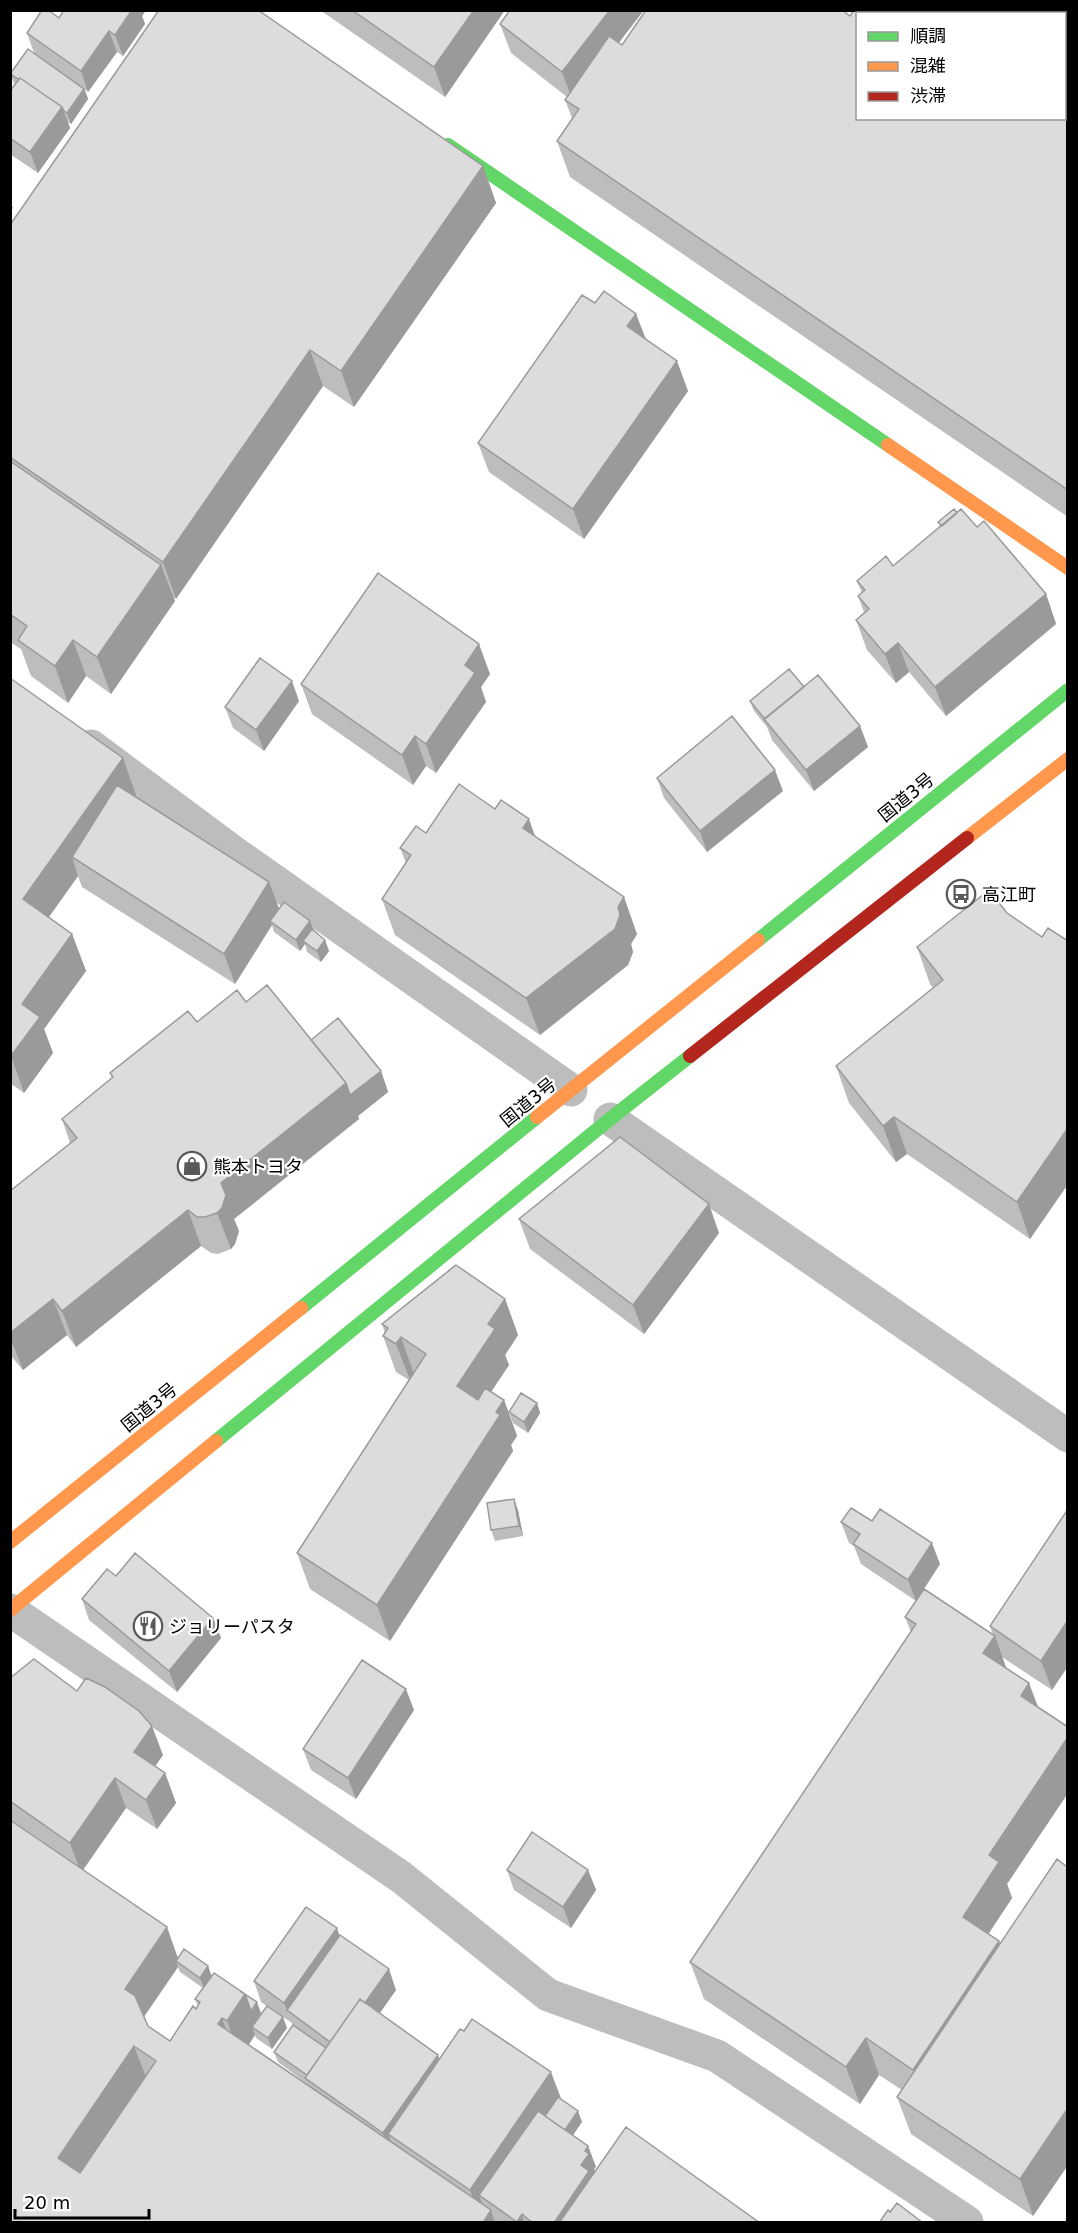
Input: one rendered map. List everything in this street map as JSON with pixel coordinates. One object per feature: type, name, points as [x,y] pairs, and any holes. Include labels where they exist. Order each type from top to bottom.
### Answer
[{"type":"main road","points":[[438,138],[1068,568]]},
{"type":"main road","name":"国道3号","points":[[10,1542],[1068,690]]},
{"type":"main road","points":[[10,1610],[610,1119],[1068,759]]},
{"type":"street","points":[[66,726],[231,851],[572,1090]]},
{"type":"street","points":[[610,1119],[1068,1436]]},
{"type":"street","points":[[10,1610],[401,1877],[548,1995],[717,2056],[967,2223]]},
{"type":"building","points":[[42,10],[48,10],[59,18],[64,10],[132,10],[115,35],[109,31],[81,71],[27,33]]},
{"type":"building","points":[[159,10],[258,10],[483,166],[341,371],[310,350],[163,562],[10,457],[10,225]]},
{"type":"building","points":[[352,10],[474,10],[434,67]]},
{"type":"building","points":[[510,10],[610,10],[562,72],[500,24]]},
{"type":"building","points":[[646,10],[842,10],[850,16],[854,10],[1011,10],[1014,12],[856,12],[856,120],[1066,120],[1066,48],[1068,49],[1068,490],[557,141],[579,109],[565,100],[609,36],[622,45]]},
{"type":"building","points":[[28,49],[84,89],[67,113],[62,107],[20,78],[10,74]]},
{"type":"building","points":[[20,78],[62,107],[30,152],[10,138],[10,91]]},
{"type":"building","points":[[604,291],[636,314],[627,326],[677,361],[573,509],[478,443],[582,295],[595,303]]},
{"type":"building","points":[[10,461],[161,565],[97,657],[73,640],[55,666],[18,640],[27,626],[10,614]]},
{"type":"building","points":[[954,509],[957,513],[942,526],[938,522]]},
{"type":"building","points":[[961,509],[977,527],[984,521],[1046,594],[935,687],[898,643],[885,654],[856,620],[869,609],[858,596],[865,590],[857,581],[886,556],[893,566]]},
{"type":"building","points":[[378,573],[479,644],[465,665],[475,673],[426,744],[415,736],[402,755],[301,684]]},
{"type":"building","points":[[260,658],[292,681],[256,730],[225,707]]},
{"type":"building","points":[[789,669],[804,687],[765,719],[750,701]]},
{"type":"building","points":[[818,675],[860,726],[806,770],[764,719]]},
{"type":"building","points":[[10,678],[123,758],[23,899],[72,934],[22,1004],[40,1017],[11,1056]]},
{"type":"building","points":[[732,716],[775,770],[700,831],[657,778]]},
{"type":"building","points":[[459,784],[495,809],[501,800],[529,819],[523,828],[624,897],[618,907],[620,915],[615,929],[526,998],[382,899],[411,855],[400,848],[416,826],[426,833]]},
{"type":"building","points":[[117,785],[269,882],[224,954],[72,857]]},
{"type":"building","points":[[989,890],[1007,913],[1042,937],[1048,928],[1068,941],[1068,1128],[1017,1202],[894,1117],[883,1126],[836,1066],[943,980],[917,947]]},
{"type":"building","points":[[284,902],[310,921],[296,940],[270,921]]},
{"type":"building","points":[[312,929],[325,940],[317,951],[303,941]]},
{"type":"building","points":[[267,985],[346,1083],[221,1183],[226,1195],[222,1208],[217,1213],[197,1217],[188,1210],[62,1311],[53,1299],[10,1333],[10,1191],[77,1138],[62,1119],[113,1077],[110,1073],[188,1011],[197,1022],[237,990],[246,1002]]},
{"type":"building","points":[[338,1018],[381,1071],[350,1095],[346,1083],[311,1040]]},
{"type":"building","points":[[620,1137],[709,1204],[633,1305],[519,1219]]},
{"type":"building","points":[[456,1265],[505,1299],[488,1324],[495,1329],[457,1386],[478,1400],[485,1388],[504,1400],[496,1412],[500,1415],[377,1605],[297,1553],[426,1354],[401,1337],[396,1344],[383,1336],[388,1328],[382,1324]]},
{"type":"building","points":[[521,1393],[537,1403],[524,1422],[509,1412]]},
{"type":"building","points":[[514,1499],[519,1526],[491,1530],[487,1503]]},
{"type":"building","points":[[851,1508],[872,1521],[880,1509],[932,1543],[908,1580],[853,1544],[860,1534],[841,1522]]},
{"type":"building","points":[[1068,1509],[1068,1620],[1041,1661],[990,1626]]},
{"type":"building","points":[[135,1553],[213,1618],[169,1671],[82,1599],[107,1569],[116,1576]]},
{"type":"building","points":[[924,1589],[995,1636],[983,1653],[1029,1683],[1021,1696],[1068,1727],[1068,1737],[989,1855],[999,1862],[963,1917],[999,1941],[913,2070],[866,2038],[846,2067],[690,1962],[916,1624],[905,1617]]},
{"type":"building","points":[[34,1659],[77,1691],[86,1678],[105,1687],[139,1711],[152,1726],[134,1752],[165,1773],[146,1800],[115,1778],[70,1843],[10,1801],[10,1678]]},
{"type":"building","points":[[362,1660],[406,1689],[348,1778],[303,1749]]},
{"type":"building","points":[[10,1820],[167,1927],[125,1989],[135,1996],[148,2026],[170,2041],[193,2006],[196,2009],[200,2002],[195,1999],[214,1973],[245,1994],[227,2021],[222,2018],[218,2024],[491,2210],[483,2223],[10,2223]],"holes":[[[134,2046],[156,2061],[80,2173],[58,2158]]]},
{"type":"building","points":[[532,1832],[588,1870],[563,1907],[507,1870]]},
{"type":"building","points":[[1057,1859],[1066,1866],[1068,1864],[1068,2108],[1020,2179],[897,2097]]},
{"type":"building","points":[[306,1907],[337,1928],[284,2003],[254,1981]]},
{"type":"building","points":[[340,1935],[389,1969],[365,2003],[360,1999],[330,2042],[287,2010]]},
{"type":"building","points":[[184,1949],[208,1966],[200,1978],[176,1961]]},
{"type":"building","points":[[245,1994],[257,2002],[251,2011]]},
{"type":"building","points":[[360,1999],[438,2055],[383,2133],[305,2078]]},
{"type":"building","points":[[267,2006],[283,2017],[268,2038],[252,2027]]},
{"type":"building","points":[[472,2019],[551,2072],[470,2190],[388,2134],[460,2029],[464,2031]]},
{"type":"building","points":[[293,2025],[326,2048],[307,2075],[274,2052]]},
{"type":"building","points":[[558,2097],[578,2111],[565,2130],[545,2116]]},
{"type":"building","points":[[538,2111],[588,2146],[585,2151],[589,2154],[581,2165],[589,2171],[554,2223],[533,2223],[522,2214],[517,2222],[479,2195]]},
{"type":"building","points":[[626,2127],[760,2223],[559,2223]]},
{"type":"building","points":[[897,2203],[923,2223],[879,2223],[888,2210],[890,2212]]},
{"type":"traffic: fast","points":[[448,145],[888,445]]},
{"type":"traffic: fast","points":[[758,940],[1068,690]]},
{"type":"traffic: fast","points":[[216,1441],[690,1056]]},
{"type":"traffic: fast","points":[[301,1308],[537,1117]]},
{"type":"traffic: slow","points":[[888,445],[1068,568]]},
{"type":"traffic: slow","points":[[967,838],[1068,759]]},
{"type":"traffic: slow","points":[[537,1117],[758,940]]},
{"type":"traffic: slow","points":[[10,1542],[301,1308]]},
{"type":"traffic: slow","points":[[10,1610],[216,1441]]},
{"type":"traffic: jam","points":[[690,1056],[967,838]]},
{"type":"place","name":"高江町","points":[[961,894]]},
{"type":"place","name":"熊本トヨタ","points":[[192,1166]]},
{"type":"place","name":"ジョリーパスタ","points":[[148,1626]]}]
